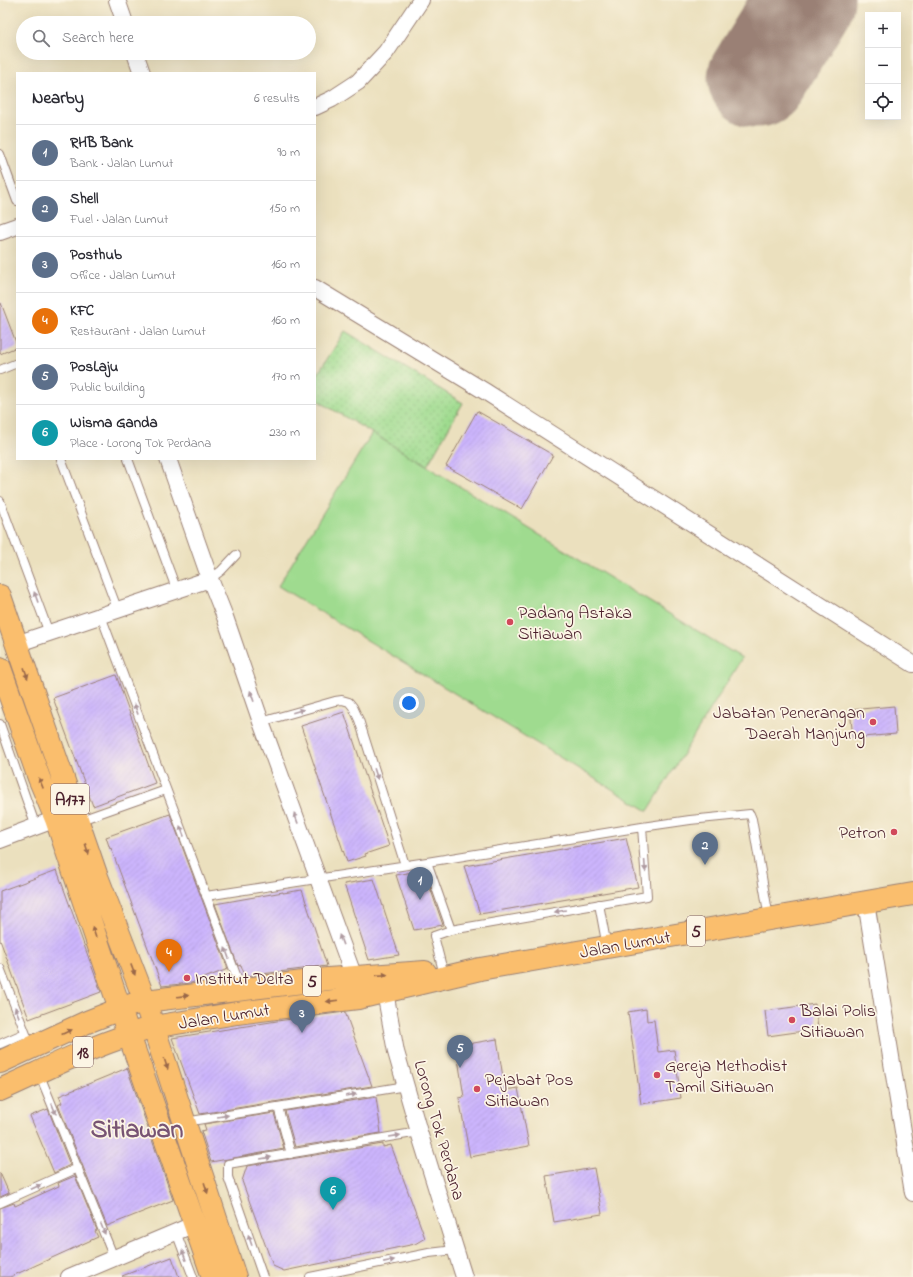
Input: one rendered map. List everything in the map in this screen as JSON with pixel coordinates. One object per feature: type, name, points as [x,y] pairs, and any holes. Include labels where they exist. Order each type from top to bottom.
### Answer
[{"type":"main road","name":"A177","points":[[0,596],[96,874],[145,1001]]},
{"type":"main road","name":"A177","points":[[0,668],[38,778],[56,820],[120,1009]]},
{"type":"main road","name":"Jalan Lumut","points":[[0,1090],[110,1041],[154,1027],[237,1013],[358,998],[480,969],[913,894]]},
{"type":"main road","name":"Jalan Lumut","points":[[11,1049],[145,1001],[328,979],[480,969]]},
{"type":"main road","points":[[145,1001],[234,1277]]},
{"type":"main road","points":[[120,1009],[129,1035],[185,1228],[213,1277]]},
{"type":"street","points":[[316,107],[332,99],[358,82],[386,52],[421,0]]},
{"type":"street","points":[[119,1],[123,16]]},
{"type":"street","points":[[137,60],[142,72]]},
{"type":"street","points":[[0,232],[16,226]]},
{"type":"street","points":[[316,289],[486,392],[913,664]]},
{"type":"street","points":[[168,460],[261,722],[354,977]]},
{"type":"street","points":[[16,644],[210,579]]},
{"type":"street","points":[[0,840],[56,820]]},
{"type":"street","points":[[866,902],[908,1128],[913,1193]]},
{"type":"street","name":"Lorong Tok Perdana","points":[[385,992],[396,1052],[464,1277]]},
{"type":"street","points":[[69,1277],[185,1228]]},
{"type":"lane","points":[[0,154],[16,198]]},
{"type":"lane","points":[[0,370],[16,364]]},
{"type":"lane","points":[[62,460],[118,611]]},
{"type":"lane","points":[[128,460],[176,591]]},
{"type":"lane","points":[[0,501],[49,633]]},
{"type":"lane","points":[[210,579],[221,571],[236,555]]},
{"type":"lane","points":[[101,616],[241,989]]},
{"type":"lane","points":[[261,722],[335,701],[342,700],[349,702],[359,720],[405,865]]},
{"type":"lane","points":[[0,724],[36,827]]},
{"type":"lane","points":[[78,821],[166,790]]},
{"type":"lane","points":[[206,896],[642,827],[690,820],[750,814],[769,919]]},
{"type":"lane","points":[[443,971],[434,936],[451,930],[647,896],[642,827]]},
{"type":"lane","points":[[427,862],[451,930]]},
{"type":"lane","points":[[599,904],[607,947]]},
{"type":"lane","points":[[0,968],[11,1049]]},
{"type":"lane","points":[[39,1073],[114,1258]]},
{"type":"lane","points":[[185,1122],[406,1086]]},
{"type":"lane","points":[[278,1107],[291,1154]]},
{"type":"lane","points":[[263,1277],[228,1177],[228,1164],[419,1132]]},
{"type":"lane","points":[[0,1203],[78,1168]]},
{"type":"lane","points":[[185,1228],[193,1277]]},
{"type":"lane","points":[[310,1277],[343,1274],[429,1253],[455,1250]]},
{"type":"green space","points":[[345,331],[463,403],[427,466],[316,400],[316,376]]},
{"type":"green space","name":"Padang Astaka Sitiawan","points":[[372,433],[742,658],[648,811],[278,586]]},
{"type":"building","points":[[1,303],[16,342],[16,347],[0,354]]},
{"type":"building","points":[[477,411],[553,455],[522,509],[446,466]]},
{"type":"building","points":[[116,675],[155,783],[93,806],[53,698]]},
{"type":"building","name":"Jabatan Penerangan Daerah Manjung","points":[[894,706],[896,734],[853,738],[850,710]]},
{"type":"building","points":[[344,712],[389,846],[347,862],[301,726]]},
{"type":"building","points":[[170,814],[228,969],[191,983],[162,986],[106,837]]},
{"type":"building","points":[[626,838],[638,887],[480,914],[464,866]]},
{"type":"building","points":[[57,870],[101,992],[29,1019],[0,940],[0,891]]},
{"type":"building","points":[[424,870],[443,925],[414,930],[396,875]]},
{"type":"building","points":[[374,879],[399,955],[369,960],[344,884]]},
{"type":"building","points":[[302,890],[327,966],[245,976],[241,965],[238,966],[215,904]]},
{"type":"building","name":"Balai Polis Sitiawan","points":[[815,1004],[818,1029],[768,1036],[765,1011]]},
{"type":"building","name":"Gereja Methodist Tamil Sitiawan","points":[[646,1009],[647,1021],[654,1020],[658,1052],[674,1050],[681,1098],[641,1104],[628,1012]]},
{"type":"building","points":[[345,1012],[372,1086],[200,1114],[172,1038],[277,1021]]},
{"type":"building","points":[[497,1039],[505,1090],[518,1088],[529,1146],[470,1157],[459,1098],[464,1097],[456,1046]]},
{"type":"building","points":[[127,1068],[173,1200],[107,1226],[58,1105],[62,1103],[59,1096]]},
{"type":"building","points":[[376,1097],[381,1133],[295,1147],[285,1111]]},
{"type":"building","points":[[48,1109],[70,1165],[54,1173],[30,1116]]},
{"type":"building","points":[[274,1113],[284,1149],[211,1162],[201,1131],[206,1130],[204,1124]]},
{"type":"building","points":[[383,1144],[383,1147],[391,1145],[425,1238],[415,1244],[284,1271],[273,1266],[242,1181],[247,1166]]},
{"type":"building","points":[[594,1168],[602,1214],[554,1222],[546,1176]]},
{"type":"building","points":[[0,1173],[9,1193],[0,1197]]},
{"type":"building","points":[[75,1176],[97,1230],[95,1231],[98,1237],[10,1277],[0,1277],[0,1208],[14,1203],[15,1206],[59,1186],[58,1183]]},
{"type":"building","points":[[172,1257],[179,1277],[122,1276]]},
{"type":"runway","points":[[757,78],[805,0]]},
{"type":"place","name":"Padang Astaka Sitiawan","points":[[510,622]]},
{"type":"place","name":"Jabatan Penerangan Daerah Manjung","points":[[873,722]]},
{"type":"place","name":"Petron","points":[[894,832]]},
{"type":"place","name":"Shell","points":[[705,865]]},
{"type":"place","name":"RHB Bank","points":[[420,900]]},
{"type":"place","name":"KFC","points":[[169,972]]},
{"type":"place","name":"Institut Delta","points":[[187,978]]},
{"type":"place","name":"Balai Polis Sitiawan","points":[[792,1020]]},
{"type":"place","name":"Posthub","points":[[302,1033]]},
{"type":"place","name":"PosLaju","points":[[460,1068]]},
{"type":"place","name":"Gereja Methodist Tamil Sitiawan","points":[[657,1075]]},
{"type":"place","name":"Pejabat Pos Sitiawan","points":[[477,1089]]},
{"type":"place","name":"Wisma Ganda","points":[[333,1210]]},
{"type":"district","name":"Sitiawan","points":[[137,1128]]}]
